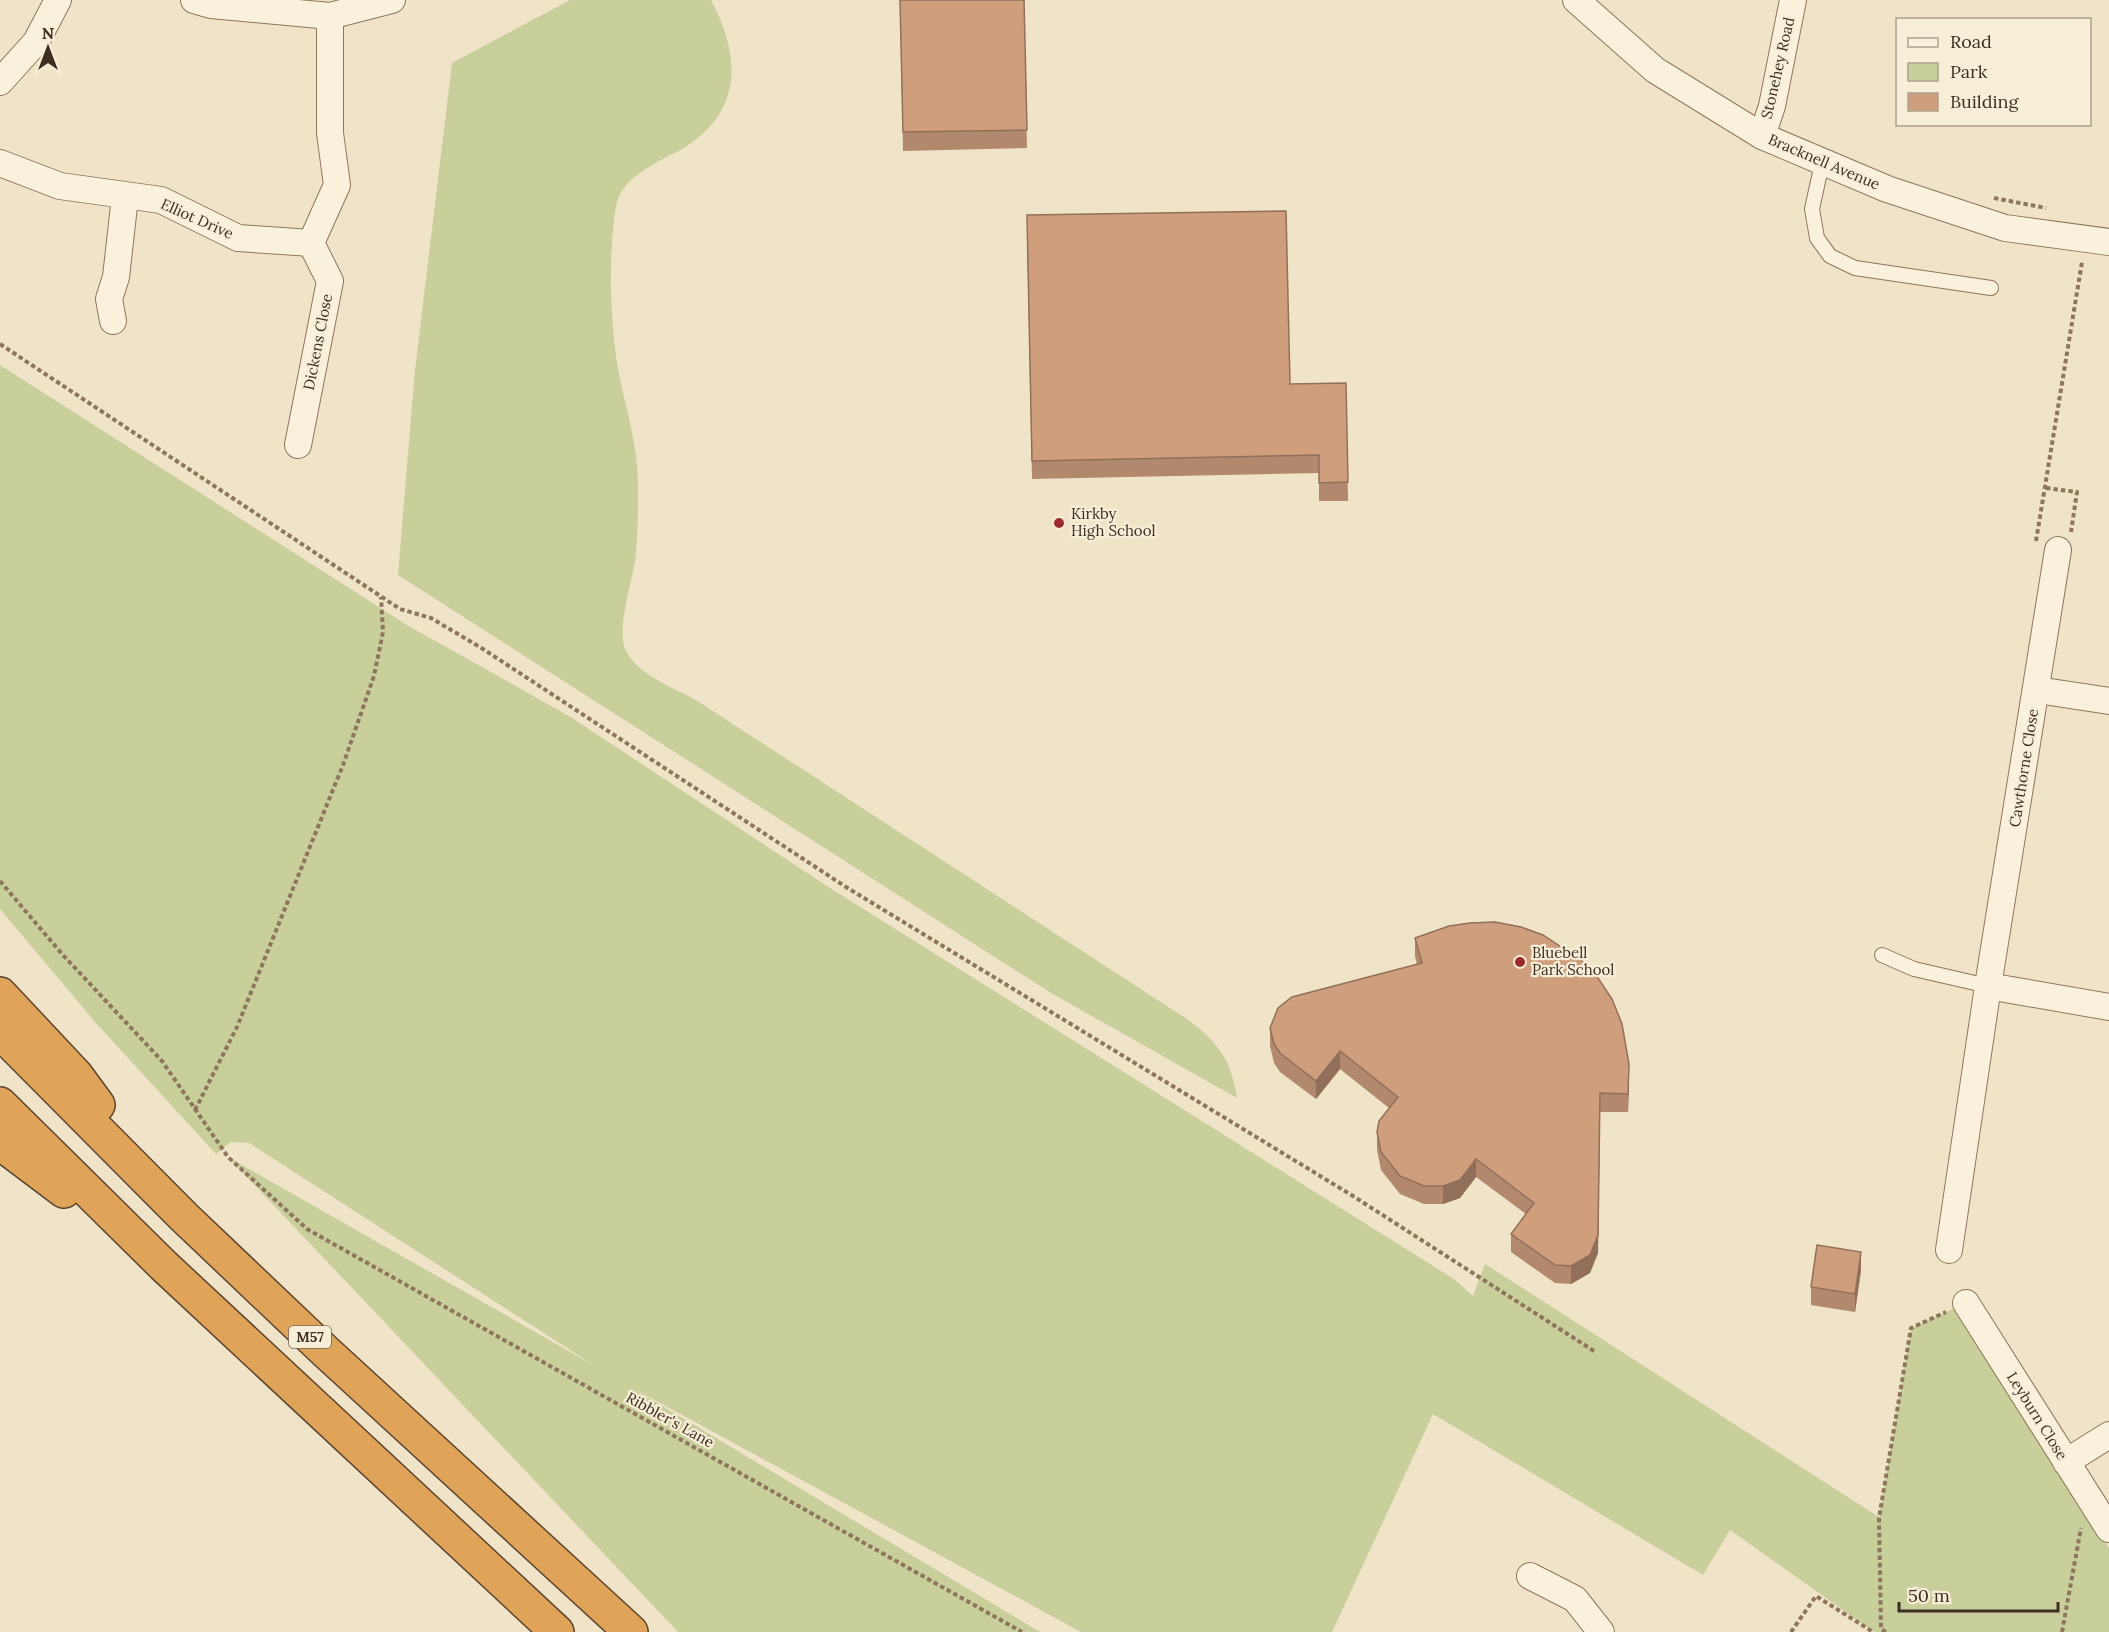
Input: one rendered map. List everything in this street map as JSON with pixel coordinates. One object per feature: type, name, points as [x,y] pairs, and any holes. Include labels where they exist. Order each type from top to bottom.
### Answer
[{"type":"highway","name":"M57","points":[[0,994],[76,1075],[184,1217]]},
{"type":"highway","name":"M57","points":[[0,1032],[184,1217],[326,1352],[631,1632]]},
{"type":"highway","points":[[0,1104],[164,1266],[557,1632]]},
{"type":"highway","points":[[0,1143],[164,1266]]},
{"type":"street","points":[[0,82],[36,42],[58,0]]},
{"type":"street","points":[[194,0],[211,5],[330,16],[382,1]]},
{"type":"street","name":"Bracknell Avenue","points":[[1576,0],[1654,70],[1762,136],[1887,189],[2005,228],[2097,241]]},
{"type":"street","name":"Stonehey Road","points":[[1762,136],[1772,106],[1793,0]]},
{"type":"street","points":[[311,243],[337,184],[330,133],[330,16]]},
{"type":"street","name":"Elliot Drive","points":[[0,164],[60,186],[125,197],[161,200],[238,238],[311,243]]},
{"type":"street","points":[[113,321],[109,299],[116,277],[125,197]]},
{"type":"street","name":"Dickens Close","points":[[298,445],[330,281],[311,243]]},
{"type":"street","name":"Cawthorne Close","points":[[1988,986],[2058,550]]},
{"type":"street","points":[[2037,690],[2109,700]]},
{"type":"street","points":[[1949,1250],[1988,986],[2109,1007]]},
{"type":"street","name":"Leyburn Close","points":[[1966,1303],[2109,1529]]},
{"type":"street","points":[[2066,1462],[2109,1435]]},
{"type":"street","points":[[1530,1576],[1575,1599],[1601,1632]]},
{"type":"lane","points":[[1822,163],[1812,208],[1817,238],[1830,256],[1855,268],[1991,288]]},
{"type":"lane","points":[[1882,955],[1914,969],[1988,986]]},
{"type":"path","points":[[1989,197],[2057,210]]},
{"type":"path","points":[[2046,488],[2077,492],[2067,551],[2035,547],[2097,241]]},
{"type":"path","points":[[0,344],[400,609],[431,618],[483,649],[846,887],[1353,1196],[1594,1352]]},
{"type":"path","points":[[195,1110],[237,1027],[343,765],[374,676],[383,632],[381,596]]},
{"type":"path","name":"Ribbler's Lane","points":[[0,881],[62,954],[162,1061],[228,1157],[306,1229],[1022,1632]]},
{"type":"path","points":[[1882,1631],[1879,1518],[1911,1328],[1966,1303]]},
{"type":"path","points":[[2062,1632],[2087,1495]]},
{"type":"path","points":[[1791,1632],[1816,1596],[1873,1632]]},
{"type":"green space","points":[[570,0],[711,0],[727,40],[731,59],[728,96],[720,113],[708,129],[690,144],[636,176],[620,194],[616,206],[611,266],[613,331],[638,474],[636,553],[623,630],[626,651],[632,660],[648,674],[696,700],[1190,1021],[1223,1054],[1231,1073],[1237,1098],[1051,993],[398,575],[415,370],[452,63]]},
{"type":"green space","points":[[0,365],[407,625],[569,716],[830,888],[1454,1279],[1473,1296],[1485,1264],[1879,1517],[1911,1328],[1966,1303],[2109,1548],[2109,1632],[1874,1632],[1730,1530],[1703,1575],[1433,1414],[1332,1632],[1081,1632],[629,1386],[1040,1632],[678,1632],[228,1157],[595,1366],[249,1143],[231,1142],[216,1154],[95,1022],[0,909]]},
{"type":"building","points":[[900,0],[1024,0],[1027,130],[903,132]]},
{"type":"building","points":[[1286,211],[1290,384],[1346,383],[1348,482],[1319,483],[1319,455],[1032,461],[1027,215]]},
{"type":"building","points":[[1495,922],[1521,927],[1543,935],[1582,961],[1598,978],[1612,999],[1622,1024],[1629,1064],[1628,1094],[1600,1093],[1598,1235],[1590,1255],[1571,1266],[1555,1265],[1511,1234],[1534,1203],[1476,1159],[1460,1180],[1443,1186],[1424,1186],[1400,1176],[1381,1152],[1377,1132],[1379,1121],[1398,1097],[1340,1051],[1316,1081],[1280,1053],[1274,1044],[1270,1028],[1278,1008],[1292,997],[1422,963],[1415,938],[1449,926]]},
{"type":"building","points":[[1817,1245],[1861,1252],[1855,1294],[1811,1287]]},
{"type":"place","name":"Kirkby High School","points":[[1059,523]]},
{"type":"place","name":"Bluebell Park School","points":[[1520,962]]}]
